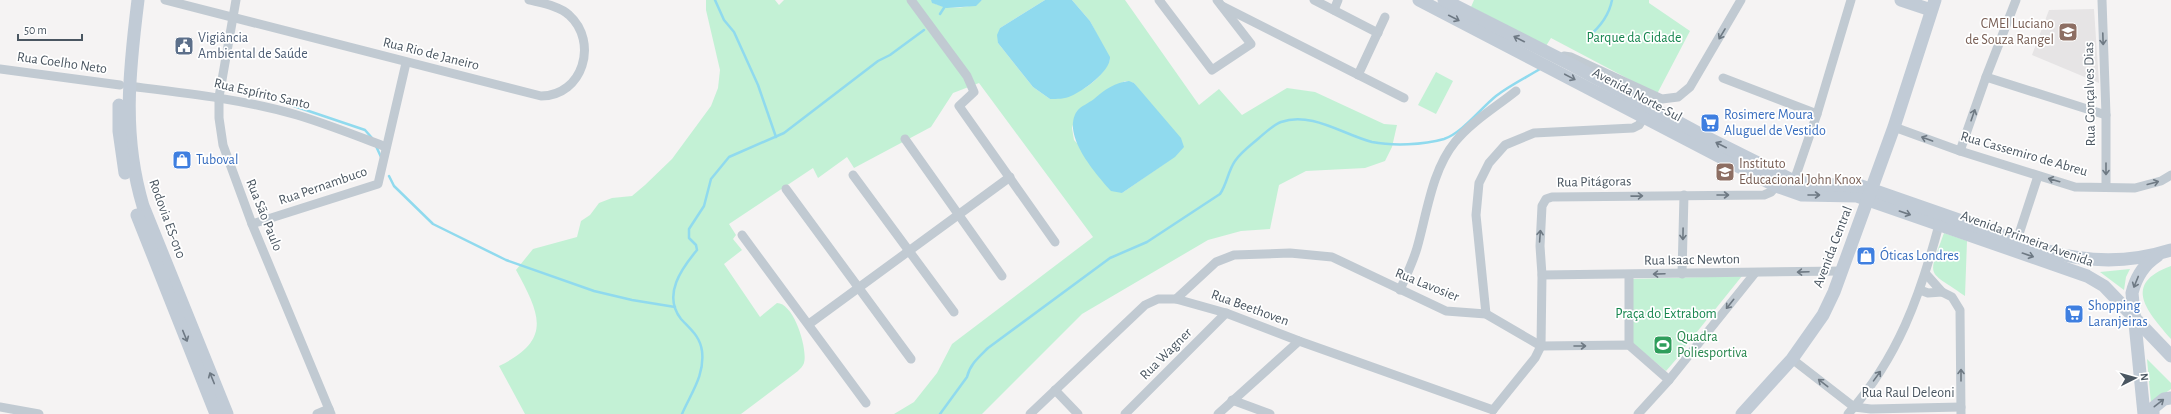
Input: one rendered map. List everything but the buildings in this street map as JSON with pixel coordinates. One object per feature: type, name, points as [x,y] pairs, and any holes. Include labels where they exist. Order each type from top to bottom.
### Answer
[{"type":"main road","name":"Rodovia ES-010","points":[[130,0],[119,131],[132,203],[216,414]]},
{"type":"main road","name":"Rodovia ES-010","points":[[138,0],[124,85],[129,136],[138,191],[227,414]]},
{"type":"main road","name":"Avenida Norte-Sul","points":[[1419,0],[1776,186],[1802,195],[1870,195]]},
{"type":"main road","name":"Avenida Norte-Sul","points":[[1444,0],[1794,181],[1811,184],[1855,185],[1870,195]]},
{"type":"main road","points":[[1901,0],[1933,5]]},
{"type":"main road","name":"Avenida Central","points":[[1742,414],[1792,359],[1823,315],[1842,271],[1870,195],[1894,127],[1933,5]]},
{"type":"main road","name":"Avenida Primeira Avenida","points":[[1870,195],[1939,225],[2087,276],[2104,286],[2171,356]]},
{"type":"main road","name":"Avenida Primeira Avenida","points":[[1870,195],[2066,256],[2094,261],[2132,259],[2165,252]]},
{"type":"main road","points":[[2144,414],[2132,293],[2135,281],[2149,261],[2165,252]]},
{"type":"main road","points":[[2153,414],[2153,408],[2164,399],[2171,398]]},
{"type":"street","name":"Rua Rio de Janeiro","points":[[165,0],[406,63],[541,96],[552,96],[571,83],[582,69],[585,42],[582,31],[568,14],[529,0]]},
{"type":"street","name":"Rua São Paulo","points":[[236,0],[219,97],[219,118],[222,146],[252,224],[330,411]]},
{"type":"street","points":[[911,0],[967,76],[974,92],[959,106],[1010,176],[1055,242]]},
{"type":"street","points":[[1159,0],[1212,70],[1251,44],[1220,3]]},
{"type":"street","points":[[1314,0],[1378,33]]},
{"type":"street","points":[[1334,10],[1338,0]]},
{"type":"street","points":[[1544,52],[1571,58],[1662,99],[1671,99],[1684,94],[1690,87],[1741,0]]},
{"type":"street","points":[[1794,181],[1817,114],[1851,0]]},
{"type":"street","points":[[1960,151],[1986,77],[2016,0]]},
{"type":"street","name":"Rua Gonçalves Dias","points":[[2102,0],[2106,115],[2106,187]]},
{"type":"street","points":[[1220,3],[1404,98]]},
{"type":"street","points":[[1358,75],[1385,17]]},
{"type":"street","points":[[1241,32],[1251,20]]},
{"type":"street","name":"Rua Pernambuco","points":[[252,224],[378,184],[406,63]]},
{"type":"street","name":"Rua Coelho Neto","points":[[0,69],[124,85]]},
{"type":"street","points":[[1986,77],[2106,115]]},
{"type":"street","points":[[1723,78],[1817,114]]},
{"type":"street","name":"Rua Espírito Santo","points":[[124,85],[219,97],[298,115],[386,147]]},
{"type":"street","points":[[1400,290],[1416,249],[1425,215],[1445,157],[1455,141],[1470,127],[1516,91]]},
{"type":"street","points":[[1486,314],[1476,215],[1479,183],[1489,163],[1505,145],[1534,133],[1633,128],[1639,125],[1644,117]]},
{"type":"street","name":"Rua Cassemiro de Abreu","points":[[1894,127],[1960,151],[2038,176],[2075,186],[2135,188],[2161,181],[2171,175]]},
{"type":"street","points":[[905,139],[1002,276]]},
{"type":"street","points":[[854,175],[954,312]]},
{"type":"street","points":[[808,324],[1010,176]]},
{"type":"street","points":[[2017,240],[2038,176]]},
{"type":"street","name":"Rua Pitágoras","points":[[1494,412],[1535,358],[1541,346],[1542,275],[1540,246],[1542,206],[1546,199],[1552,197],[1764,195],[1771,192],[1776,186]]},
{"type":"street","points":[[786,189],[911,359]]},
{"type":"street","points":[[1682,274],[1684,195]]},
{"type":"street","points":[[1792,359],[1851,411],[1891,356],[1902,334],[1926,274],[1939,225]]},
{"type":"street","points":[[742,236],[866,403]]},
{"type":"street","name":"Rua Lavosier","points":[[1176,299],[1216,262],[1223,258],[1234,255],[1310,254],[1332,257],[1446,311],[1486,314],[1541,346]]},
{"type":"street","name":"Rua Isaac Newton","points":[[1542,275],[1842,271]]},
{"type":"street","points":[[1638,414],[1669,380],[1755,273]]},
{"type":"street","points":[[1926,274],[1942,292],[1952,297],[1960,310],[1961,411]]},
{"type":"street","points":[[1629,275],[1629,346]]},
{"type":"street","points":[[1920,290],[1928,293],[1942,292]]},
{"type":"street","name":"Rua Beethoven","points":[[1030,414],[1145,305],[1158,299],[1176,299],[1226,313],[1494,412]]},
{"type":"street","name":"Rua Wagner","points":[[1125,414],[1226,313]]},
{"type":"street","points":[[1218,414],[1299,341]]},
{"type":"street","points":[[1541,346],[1629,346],[1669,380]]},
{"type":"street","points":[[1055,390],[1078,414]]},
{"type":"street","points":[[1232,400],[1270,414]]},
{"type":"street","points":[[0,406],[39,414]]},
{"type":"street","name":"Rua Raul Deleoni","points":[[1851,411],[1871,409],[1961,411]]},
{"type":"street","points":[[317,414],[330,411]]},
{"type":"shaded area","name":"CMEI Luciano de Souza Rangel","points":[[2094,9],[2099,83],[2032,55],[2049,10]]},
{"type":"green space","points":[[706,0],[775,0],[779,5],[784,0],[931,0],[933,3],[939,5],[958,8],[971,6],[982,0],[1045,0],[1000,28],[998,43],[1033,87],[1050,99],[1059,98],[1085,88],[1100,76],[1110,60],[1090,21],[1072,0],[1125,0],[1199,105],[1219,89],[1242,115],[1287,88],[1315,92],[1384,124],[1397,125],[1392,147],[1385,161],[1365,168],[1306,171],[1279,185],[1270,229],[1241,231],[1208,240],[1082,314],[982,414],[894,414],[914,402],[937,373],[952,344],[1093,237],[979,83],[953,93],[931,127],[854,168],[847,157],[818,178],[813,168],[729,224],[736,235],[733,239],[742,250],[724,264],[760,317],[777,303],[783,305],[789,310],[802,338],[805,356],[804,364],[798,371],[741,414],[525,414],[499,366],[516,356],[528,346],[534,336],[537,325],[531,300],[516,270],[533,249],[577,237],[581,221],[590,215],[599,203],[612,198],[632,196],[672,159],[711,106],[718,88],[720,70],[706,10]],"holes":[[[1125,81],[1134,83],[1181,150],[1174,157],[1122,193],[1074,140],[1072,128],[1077,111]]]},
{"type":"green space","name":"Parque da Cidade","points":[[1474,0],[1649,0],[1649,3],[1690,31],[1657,94],[1551,38],[1546,46],[1471,7]]},
{"type":"green space","points":[[1436,72],[1453,81],[1436,114],[1418,105]]},
{"type":"green space","points":[[1944,233],[1967,241],[1965,296],[1937,277],[1934,272],[1933,266]]},
{"type":"green space","points":[[2171,266],[2171,339],[2154,319],[2148,309],[2144,299],[2143,290],[2147,281],[2156,273]]},
{"type":"green space","points":[[2130,269],[2126,277],[2124,290],[2100,272]]},
{"type":"green space","name":"Praça do Extrabom","points":[[1742,276],[1666,371],[1631,342],[1632,279]]},
{"type":"green space","points":[[2147,359],[2171,383],[2171,389],[2151,403]]},
{"type":"water","points":[[931,0],[982,0],[976,6],[946,8],[932,3]]},
{"type":"water","points":[[1045,0],[1072,0],[1090,21],[1110,57],[1106,68],[1095,80],[1069,97],[1050,99],[1033,87],[998,43],[997,35],[1000,28]]},
{"type":"water","points":[[1129,81],[1134,83],[1181,138],[1184,147],[1175,157],[1122,193],[1111,191],[1089,165],[1082,154],[1073,131],[1073,121],[1077,111],[1110,87]]},
{"type":"waterway","points":[[715,0],[724,20],[734,32],[758,85],[776,137]]},
{"type":"waterway","points":[[940,14],[949,0]]},
{"type":"waterway","points":[[1588,37],[1603,21],[1609,11],[1612,0]]},
{"type":"waterway","points":[[682,414],[699,376],[702,351],[697,337],[681,319],[676,310],[673,301],[674,291],[680,273],[697,250],[696,245],[689,238],[689,229],[704,206],[711,179],[729,157],[784,133],[878,61],[890,55],[924,30]]},
{"type":"waterway","points":[[940,414],[967,377],[973,364],[988,348],[1110,258],[1147,242],[1220,194],[1237,158],[1275,125],[1292,119],[1304,120],[1327,125],[1372,142],[1389,144],[1427,143],[1451,136],[1471,120],[1496,96],[1540,69]]},
{"type":"waterway","points":[[282,102],[365,130],[372,138]]},
{"type":"waterway","points":[[376,146],[381,157]]},
{"type":"waterway","points":[[389,176],[394,186],[433,224],[506,260],[594,291],[632,300],[675,307]]},
{"type":"place","name":"CMEI Luciano de Souza Rangel","points":[[2068,32]]},
{"type":"place","name":"Vigiância Ambiental de Saúde","points":[[184,46]]},
{"type":"place","name":"Rosimere Moura Aluguel de Vestido","points":[[1710,123]]},
{"type":"place","name":"Tuboval","points":[[182,160]]},
{"type":"place","name":"Instituto Educacional John Knox","points":[[1725,172]]},
{"type":"place","name":"Óticas Londres","points":[[1866,256]]},
{"type":"place","name":"Shopping Laranjeiras","points":[[2074,314]]},
{"type":"place","name":"Quadra Poliesportiva","points":[[1663,345]]}]
